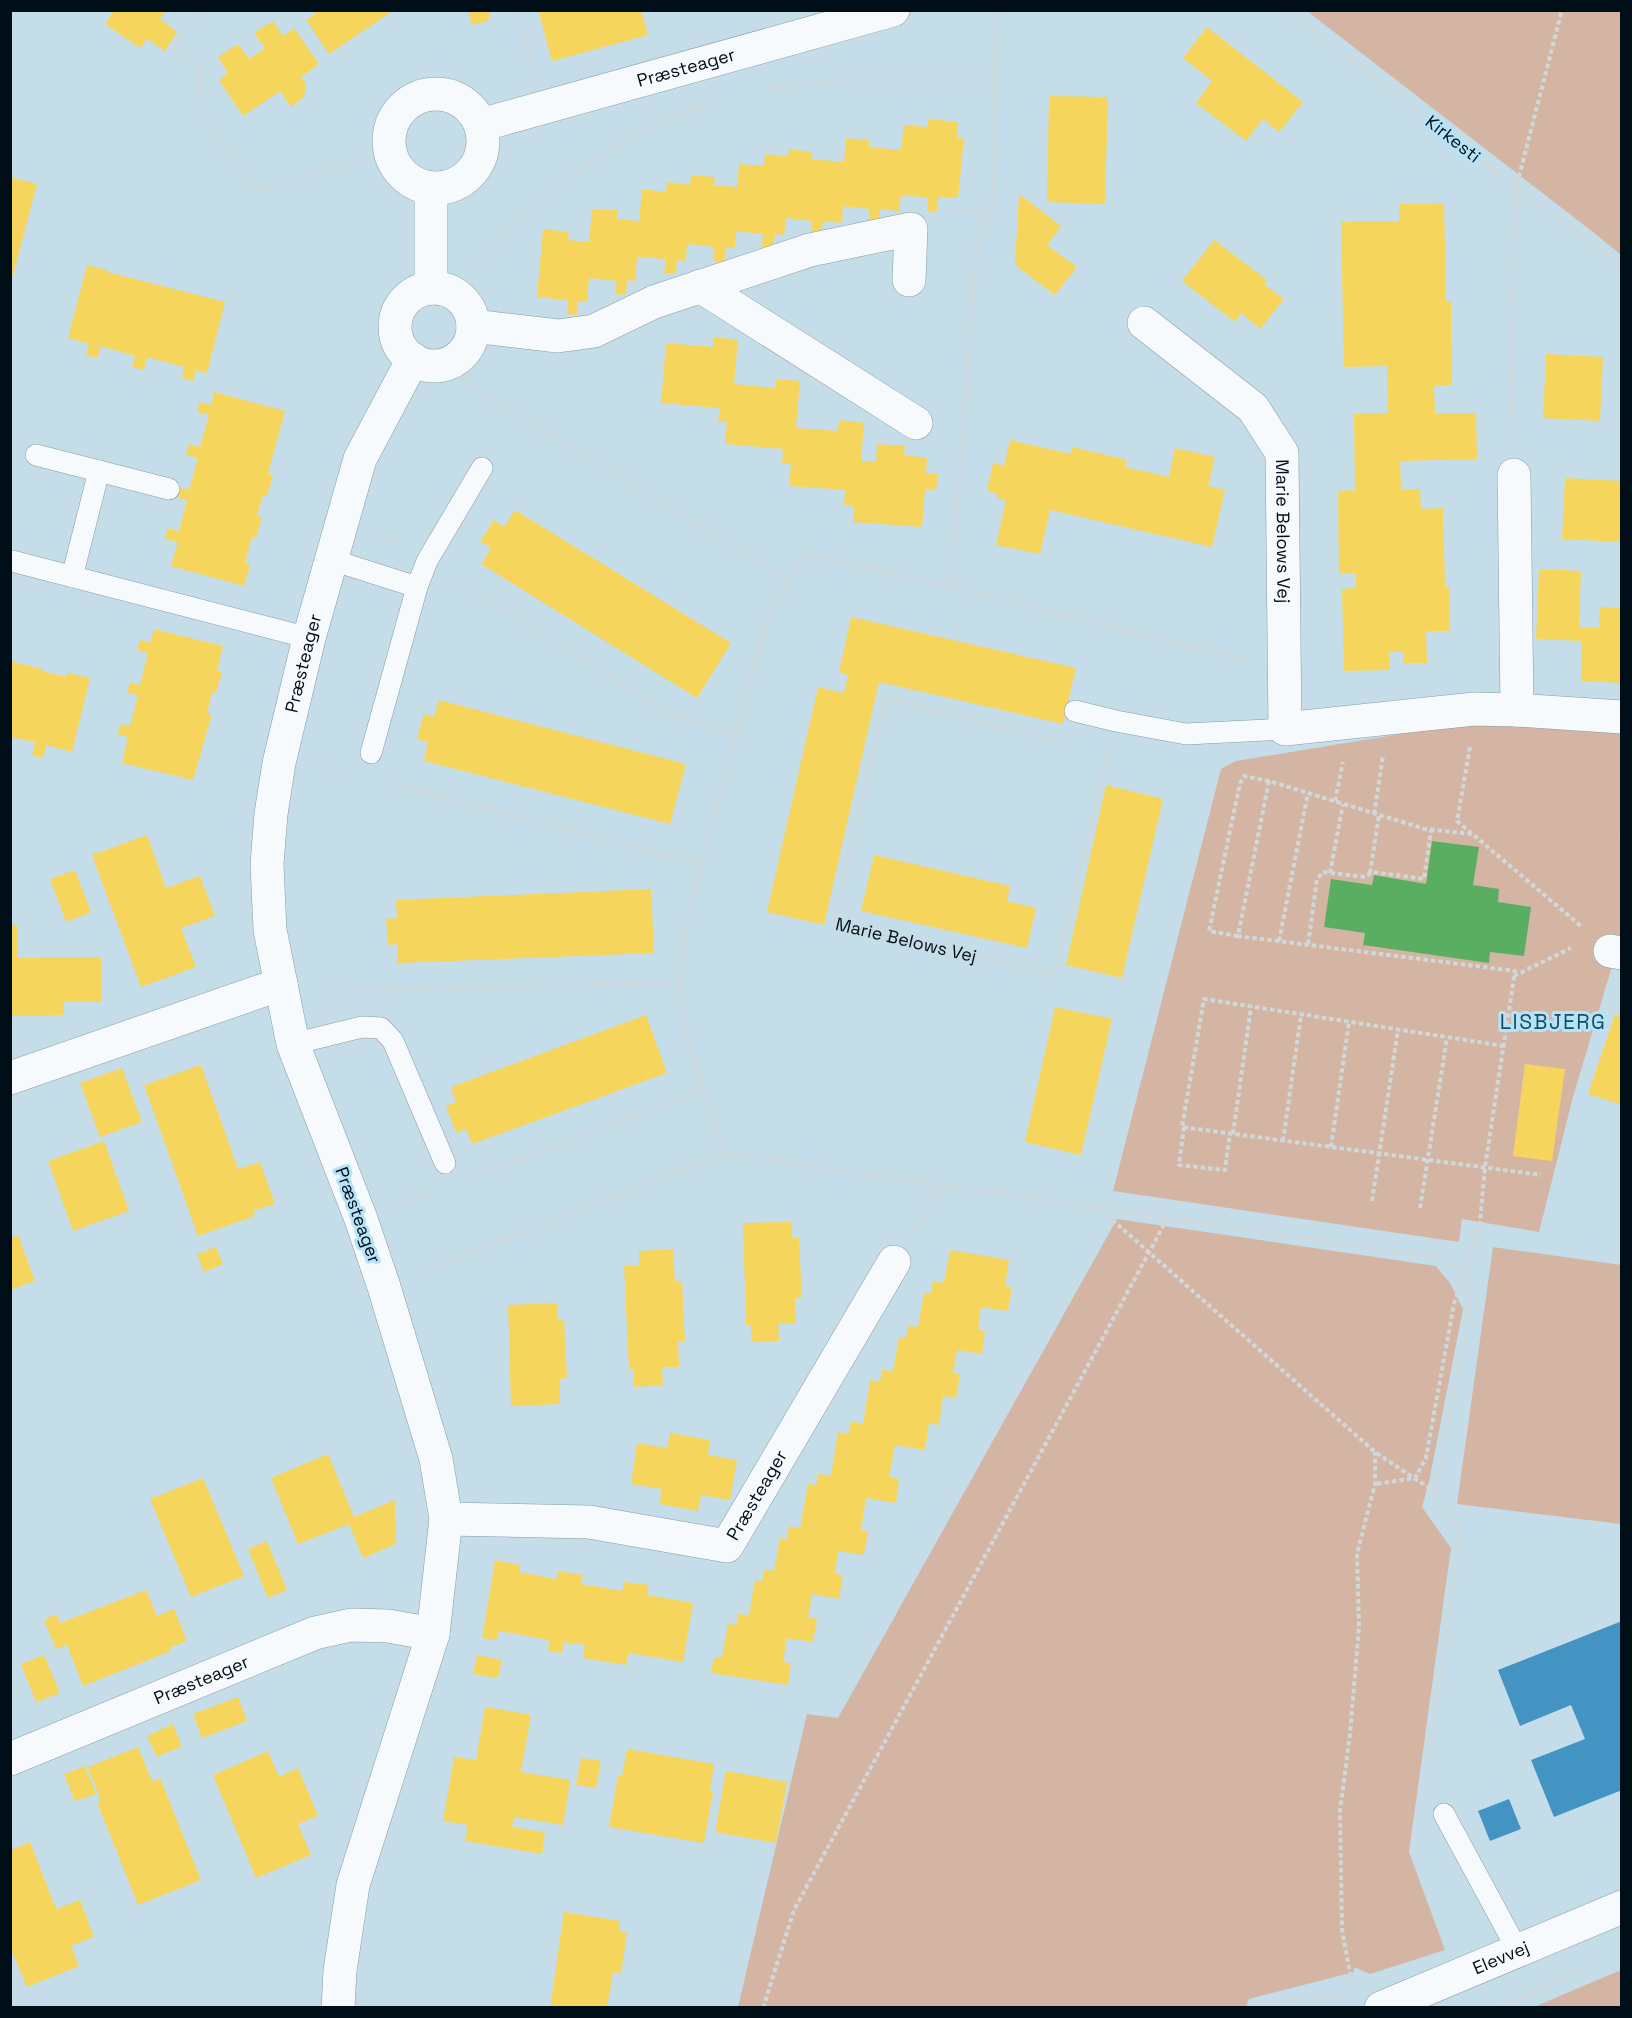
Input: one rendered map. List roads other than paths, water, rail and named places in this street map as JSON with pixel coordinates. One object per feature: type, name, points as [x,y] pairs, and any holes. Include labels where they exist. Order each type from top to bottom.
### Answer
[{"type":"street","name":"Præsteager","points":[[481,125],[893,10]]},
{"type":"street","points":[[428,93],[443,93],[458,99],[472,109],[481,125],[483,150],[478,162],[462,180],[450,186],[430,188],[409,180],[398,170],[390,154],[388,133],[396,113],[409,101],[428,93]]},
{"type":"street","points":[[430,188],[442,290]]},
{"type":"street","points":[[473,326],[558,336],[594,332],[654,302],[810,250],[911,229],[909,280]]},
{"type":"street","points":[[700,286],[916,423]]},
{"type":"street","points":[[442,290],[461,297],[471,312],[473,326],[470,342],[462,354],[449,363],[428,366],[413,360],[399,344],[395,328],[401,305],[410,295],[442,290]]},
{"type":"street","name":"Marie Belows Vej","points":[[1144,322],[1253,408],[1282,453],[1285,729]]},
{"type":"street","name":"Præsteager","points":[[338,2007],[340,1971],[353,1885],[433,1634],[446,1519],[436,1459],[384,1287],[361,1219],[293,1044],[270,930],[267,864],[271,813],[281,755],[309,638],[360,459],[413,360]]},
{"type":"street","points":[[1514,475],[1517,710]]},
{"type":"street","points":[[1285,729],[1474,710],[1517,710],[1622,717]]},
{"type":"street","points":[[10,1078],[282,989]]},
{"type":"street","name":"Præsteager","points":[[446,1519],[589,1522],[727,1546],[894,1262]]},
{"type":"street","name":"Præsteager","points":[[10,1759],[315,1633],[351,1625],[388,1626],[433,1634]]},
{"type":"street","name":"Elevvej","points":[[1368,2002],[1517,1949],[1622,1907]]},
{"type":"lane","points":[[36,455],[169,489]]},
{"type":"lane","points":[[371,753],[417,587],[427,561],[482,468]]},
{"type":"lane","points":[[72,577],[99,471]]},
{"type":"lane","points":[[332,560],[417,587]]},
{"type":"lane","points":[[12,561],[309,638]]},
{"type":"lane","points":[[1075,711],[1185,734],[1285,729]]},
{"type":"lane","points":[[293,1044],[362,1027],[381,1028],[393,1041],[445,1163]]},
{"type":"lane","points":[[1444,1814],[1517,1949]]},
{"type":"district","name":"LISBJERG","points":[[1553,1022]]}]
